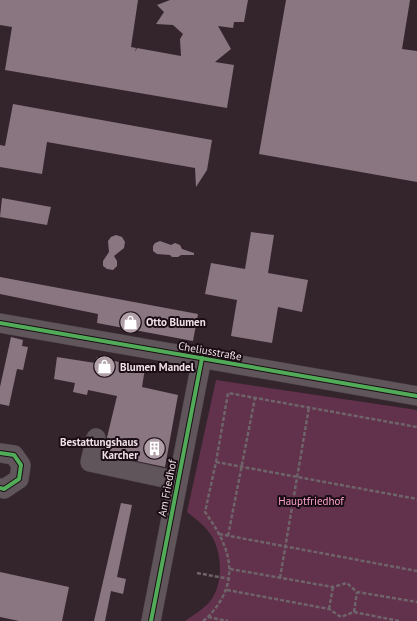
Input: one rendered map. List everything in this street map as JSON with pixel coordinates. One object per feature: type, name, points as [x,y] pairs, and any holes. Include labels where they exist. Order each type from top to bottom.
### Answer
[{"type":"street","name":"Cheliusstraße","points":[[0,323],[417,396]]},
{"type":"street","name":"Am Friedhof","points":[[151,621],[202,358]]},
{"type":"street","points":[[96,438],[90,462],[178,481]]},
{"type":"street","points":[[0,452],[14,455],[21,465],[19,479],[4,489],[0,488]]},
{"type":"path","points":[[203,621],[208,618],[226,590],[230,579],[229,560],[220,534],[204,512],[216,462],[228,393],[417,427]]},
{"type":"path","points":[[228,536],[255,398]]},
{"type":"path","points":[[280,578],[309,407]]},
{"type":"path","points":[[216,462],[417,499]]},
{"type":"path","points":[[220,534],[417,571]]},
{"type":"path","points":[[230,570],[333,587],[347,583],[357,592],[417,602]]},
{"type":"path","points":[[197,573],[230,579]]},
{"type":"path","points":[[329,609],[333,587]]},
{"type":"path","points":[[226,590],[329,609],[341,617]]},
{"type":"path","points":[[354,612],[357,592]]},
{"type":"path","points":[[341,617],[354,612],[399,621]]},
{"type":"path","points":[[208,618],[228,621]]},
{"type":"green space","name":"Hauptfriedhof","points":[[216,380],[417,410],[417,621],[185,621],[207,604],[213,597],[220,574],[219,558],[215,542],[206,529],[187,512]]},
{"type":"building","points":[[0,0],[138,0],[131,47],[136,48],[135,52],[137,48],[181,56],[180,39],[183,34],[173,25],[156,24],[164,12],[157,5],[170,0],[248,0],[244,22],[234,22],[233,28],[218,26],[231,49],[215,62],[234,65],[227,108],[5,70],[12,27],[0,25]]},
{"type":"building","points":[[286,0],[410,0],[402,49],[417,51],[417,182],[259,154]]},
{"type":"building","points":[[13,104],[212,140],[207,170],[196,187],[195,168],[47,142],[42,174],[0,167],[0,145],[5,146]]},
{"type":"building","points":[[2,198],[51,207],[47,225],[0,217]]},
{"type":"building","points":[[251,232],[274,235],[268,273],[308,280],[302,312],[278,307],[272,343],[231,336],[237,300],[205,294],[211,263],[245,269]]},
{"type":"building","points":[[116,235],[122,237],[125,242],[124,248],[114,256],[117,261],[117,266],[113,270],[107,269],[103,266],[103,261],[109,252],[108,241],[111,237]]},
{"type":"building","points":[[160,241],[171,245],[175,243],[180,245],[182,249],[194,253],[194,255],[172,257],[170,255],[157,254],[153,251],[153,246],[155,243]]},
{"type":"building","points":[[0,277],[198,314],[193,341],[97,323],[98,314],[0,294]]},
{"type":"building","points":[[11,337],[23,340],[22,346],[28,347],[23,370],[17,369],[9,406],[0,404],[0,387]]},
{"type":"building","points":[[57,357],[95,363],[97,357],[145,368],[142,387],[178,395],[165,467],[103,454],[117,396],[88,390],[87,395],[73,392],[75,383],[54,379]]},
{"type":"building","points":[[121,503],[132,505],[117,577],[126,579],[123,594],[111,591],[105,621],[94,621]]},
{"type":"building","points":[[0,572],[69,587],[62,621],[19,621],[0,617]]},
{"type":"cycle path","points":[[0,323],[417,396]]},
{"type":"cycle path","points":[[151,621],[202,358]]},
{"type":"cycle path","points":[[0,453],[14,455],[21,465],[19,479],[4,489],[0,488]]},
{"type":"place","name":"Otto Blumen","points":[[130,322]]},
{"type":"place","name":"Blumen Mandel","points":[[104,367]]},
{"type":"place","name":"Bestattungshaus Karcher","points":[[154,448]]}]
